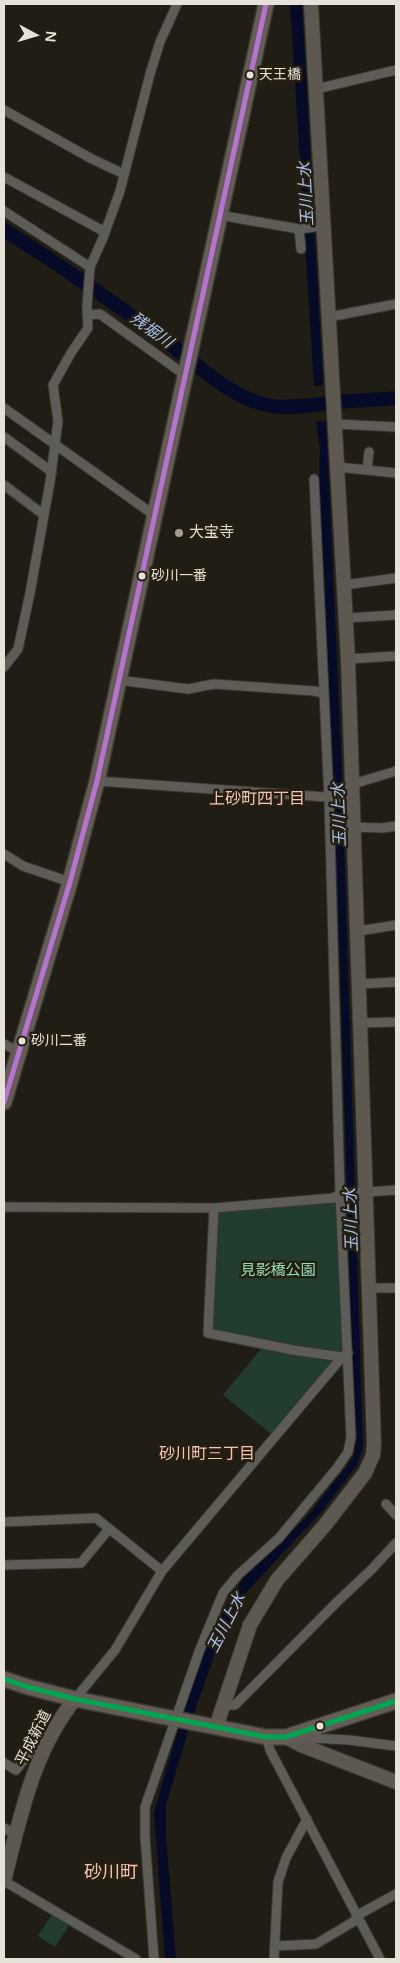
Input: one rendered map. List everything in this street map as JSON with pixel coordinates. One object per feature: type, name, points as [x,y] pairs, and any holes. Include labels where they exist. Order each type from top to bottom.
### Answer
[{"type":"main road","points":[[4,1102],[70,882],[89,794],[97,780],[266,4]]},
{"type":"main road","points":[[4,1679],[75,1699],[266,1737],[286,1737],[396,1701]]},
{"type":"street","points":[[4,667],[18,649],[52,472],[58,422],[53,385],[88,328],[90,271],[124,174],[160,42],[177,4]]},
{"type":"street","points":[[211,1726],[223,1705],[250,1625],[264,1600],[276,1580],[325,1525],[365,1474],[373,1455],[363,1192],[360,984],[354,827],[351,799],[353,784],[348,659],[329,317],[319,227],[316,89],[311,4]]},
{"type":"street","points":[[316,89],[396,70]]},
{"type":"street","points":[[4,110],[92,159],[124,174]]},
{"type":"street","points":[[4,178],[105,232]]},
{"type":"street","points":[[4,211],[90,271]]},
{"type":"street","points":[[219,215],[301,229],[319,227]]},
{"type":"street","points":[[301,229],[301,249]]},
{"type":"street","points":[[329,317],[396,304]]},
{"type":"street","points":[[88,315],[100,314],[186,372]]},
{"type":"street","points":[[4,408],[154,515]]},
{"type":"street","points":[[334,419],[396,426]]},
{"type":"street","points":[[4,437],[52,472]]},
{"type":"street","points":[[367,470],[369,452]]},
{"type":"street","points":[[337,467],[396,473]]},
{"type":"street","points":[[154,1959],[145,1836],[145,1807],[223,1592],[238,1574],[292,1524],[348,1452],[351,1437],[345,1355],[343,1194],[331,799],[314,479]]},
{"type":"street","points":[[4,485],[44,515]]},
{"type":"street","points":[[344,585],[396,578]]},
{"type":"street","points":[[346,618],[396,615]]},
{"type":"street","points":[[348,659],[396,656]]},
{"type":"street","points":[[118,680],[188,689],[214,684],[314,691],[324,694]]},
{"type":"street","points":[[353,784],[396,771]]},
{"type":"street","points":[[97,780],[351,799]]},
{"type":"street","points":[[354,827],[382,828],[396,826]]},
{"type":"street","points":[[4,854],[23,866],[70,882]]},
{"type":"street","points":[[358,931],[396,925]]},
{"type":"street","points":[[360,984],[396,982]]},
{"type":"street","points":[[361,1023],[396,1022]]},
{"type":"street","points":[[4,1044],[19,1052]]},
{"type":"street","points":[[4,1207],[214,1208],[333,1198],[343,1194],[396,1190]]},
{"type":"street","points":[[214,1208],[208,1333],[292,1350],[345,1355]]},
{"type":"street","points":[[368,1288],[396,1288]]},
{"type":"street","points":[[75,1699],[114,1650],[162,1571],[345,1355]]},
{"type":"street","points":[[386,1504],[396,1514]]},
{"type":"street","points":[[4,1522],[94,1518],[162,1571]]},
{"type":"street","points":[[4,1565],[81,1563],[109,1529]]},
{"type":"street","points":[[223,1705],[235,1705],[396,1543]]},
{"type":"street","name":"平成新道","points":[[4,1881],[10,1831],[42,1752],[66,1710],[75,1699]]},
{"type":"street","points":[[303,1732],[309,1738],[349,1740],[396,1746]]},
{"type":"street","points":[[266,1737],[270,1750],[380,1959]]},
{"type":"street","points":[[286,1737],[301,1745],[396,1782]]},
{"type":"street","points":[[4,1762],[16,1770],[31,1751],[42,1752]]},
{"type":"street","points":[[274,1959],[278,1882],[286,1858],[307,1819]]},
{"type":"street","points":[[4,1881],[136,1959]]},
{"type":"street","points":[[275,1946],[316,1944],[396,1894]]},
{"type":"green space","name":"見影橋公園","points":[[343,1197],[345,1352],[274,1436],[223,1395],[266,1343],[211,1330],[215,1211]]},
{"type":"green space","points":[[53,1913],[70,1924],[55,1947],[38,1936]]},
{"type":"water","name":"玉川上水","points":[[290,4],[302,4],[323,385],[314,386]]},
{"type":"water","name":"玉川上水","points":[[326,421],[341,748],[363,1447],[357,1465],[323,1510],[242,1597],[217,1647],[189,1728],[166,1805],[166,1837],[176,1959],[165,1959],[154,1812],[184,1710],[207,1647],[222,1615],[244,1577],[305,1519],[350,1462],[355,1452],[335,807],[319,486],[320,450],[316,422]]},
{"type":"waterway","name":"残堀川","points":[[4,230],[62,267],[157,334],[212,377],[241,396],[272,406],[289,407],[396,398]]},
{"type":"transit line","points":[[4,1102],[70,882],[97,781],[266,4]]},
{"type":"transit line","points":[[4,1679],[75,1699],[266,1737],[286,1737],[396,1701]]},
{"type":"place","name":"天王橋","points":[[250,75]]},
{"type":"place","name":"大宝寺","points":[[179,533]]},
{"type":"place","name":"砂川一番","points":[[142,576]]},
{"type":"place","name":"砂川二番","points":[[22,1041]]},
{"type":"district","name":"上砂町四丁目","points":[[257,800]]},
{"type":"district","name":"砂川町三丁目","points":[[207,1455]]},
{"type":"district","name":"砂川町","points":[[111,1873]]}]
